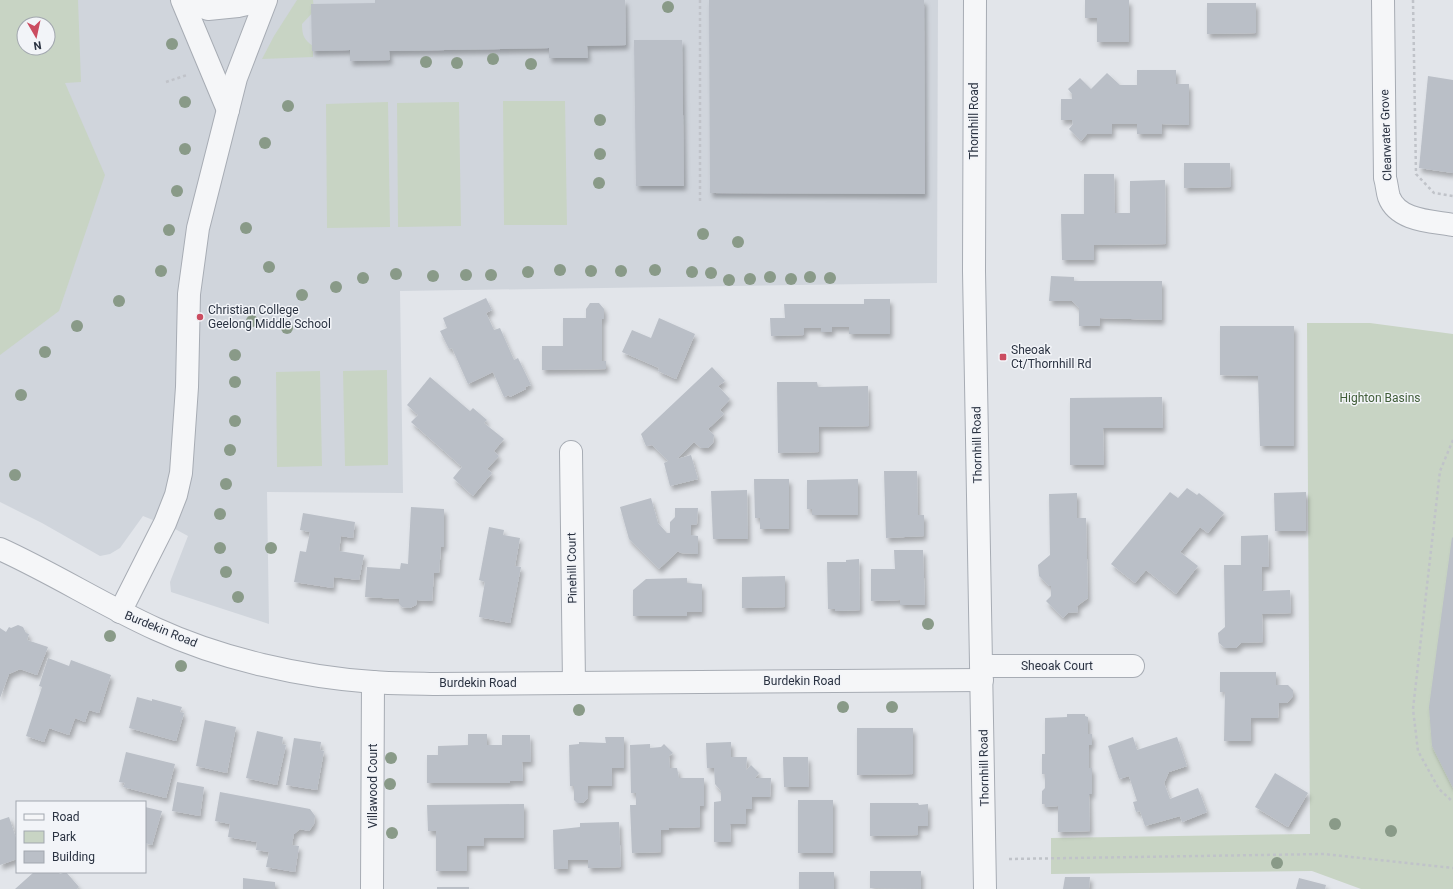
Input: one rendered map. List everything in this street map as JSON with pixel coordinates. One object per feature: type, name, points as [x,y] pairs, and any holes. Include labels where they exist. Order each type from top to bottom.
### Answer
[{"type":"street","points":[[183,0],[208,9],[238,6],[265,0]]},
{"type":"street","points":[[183,0],[228,110]]},
{"type":"street","points":[[120,612],[165,523],[176,495],[181,472],[187,387],[189,294],[198,228],[236,78],[265,0]]},
{"type":"street","name":"Thornhill Road","points":[[975,0],[974,271],[985,889]]},
{"type":"street","name":"Clearwater Grove","points":[[1383,0],[1385,178],[1390,197],[1399,211],[1411,217],[1453,225]]},
{"type":"street","name":"Pinehill Court","points":[[571,452],[574,683]]},
{"type":"street","name":"Burdekin Road","points":[[0,549],[120,612],[158,630],[226,655],[300,672],[373,682],[434,684],[574,683],[982,673]]},
{"type":"street","name":"Sheoak Court","points":[[982,673],[1133,666]]},
{"type":"street","name":"Villawood Court","points":[[372,889],[373,682]]},
{"type":"path","points":[[700,0],[700,203]]},
{"type":"path","points":[[1413,0],[1416,174],[1434,193],[1453,196]]},
{"type":"path","points":[[166,82],[191,74]]},
{"type":"path","points":[[1453,440],[1440,471],[1413,709],[1418,751],[1438,789],[1453,802]]},
{"type":"path","points":[[985,859],[1324,854],[1453,868]]},
{"type":"shaded area","name":"Christian College Geelong Middle School","points":[[0,0],[938,0],[937,283],[400,291],[403,493],[267,492],[269,624],[171,592],[170,582],[188,536],[175,529],[143,516],[120,548],[110,554],[100,556],[42,523],[0,502]]},
{"type":"green space","points":[[0,0],[78,0],[81,82],[65,83],[105,175],[59,311],[0,355]]},
{"type":"green space","points":[[297,0],[313,0],[314,11],[302,24],[302,31],[307,42],[313,46],[313,57],[262,59],[274,36]]},
{"type":"green space","points":[[503,101],[565,101],[567,225],[504,225]]},
{"type":"green space","points":[[388,102],[390,227],[327,228],[326,104]]},
{"type":"green space","points":[[459,102],[461,226],[398,227],[397,103]]},
{"type":"green space","name":"Highton Basins","points":[[1307,323],[1370,323],[1453,334],[1453,889],[1361,889],[1312,871],[1051,874],[1051,838],[1310,834]]},
{"type":"green space","points":[[387,370],[388,465],[345,466],[343,371]]},
{"type":"green space","points":[[320,371],[322,466],[277,467],[276,372]]},
{"type":"building","points":[[375,0],[625,0],[626,45],[587,46],[588,58],[549,58],[549,48],[389,51],[390,60],[350,61],[350,50],[312,51],[311,4],[375,3]]},
{"type":"building","points":[[709,0],[924,0],[925,194],[710,193]]},
{"type":"building","points":[[1085,0],[1129,0],[1129,42],[1097,42],[1097,18],[1085,18]]},
{"type":"building","points":[[1207,3],[1256,3],[1256,33],[1207,34]]},
{"type":"building","points":[[634,40],[682,40],[684,186],[636,186]]},
{"type":"building","points":[[1137,70],[1176,70],[1176,84],[1189,84],[1189,125],[1162,124],[1162,134],[1137,134],[1137,124],[1112,124],[1112,134],[1087,134],[1081,141],[1069,129],[1073,124],[1072,120],[1061,120],[1061,99],[1072,99],[1072,94],[1068,89],[1080,78],[1091,89],[1107,73],[1120,85],[1137,85]]},
{"type":"building","points":[[1428,76],[1453,80],[1453,173],[1419,168]]},
{"type":"building","points":[[1184,163],[1230,163],[1231,187],[1184,188]]},
{"type":"building","points":[[1084,174],[1114,174],[1115,213],[1130,213],[1130,181],[1165,180],[1166,244],[1094,245],[1094,260],[1062,260],[1061,214],[1084,214]]},
{"type":"building","points":[[1051,276],[1074,277],[1074,281],[1162,281],[1162,320],[1100,318],[1100,326],[1079,326],[1079,308],[1072,301],[1049,301]]},
{"type":"building","points":[[486,298],[492,310],[486,313],[494,330],[500,328],[514,360],[518,358],[531,385],[525,387],[526,389],[510,397],[509,395],[504,397],[493,372],[468,384],[452,348],[449,349],[440,331],[447,328],[443,318]]},
{"type":"building","points":[[864,299],[890,299],[890,334],[849,334],[849,327],[832,327],[832,332],[821,332],[821,328],[804,328],[804,335],[771,336],[770,318],[785,318],[784,304],[864,304]]},
{"type":"building","points":[[590,303],[599,303],[604,309],[604,319],[602,319],[602,361],[606,361],[606,369],[542,370],[542,346],[563,346],[563,318],[586,318],[586,309]]},
{"type":"building","points":[[659,318],[695,334],[676,379],[658,371],[659,368],[622,352],[632,330],[651,338]]},
{"type":"building","points":[[1220,326],[1294,326],[1294,446],[1260,446],[1258,376],[1220,375]]},
{"type":"building","points":[[712,367],[725,381],[718,386],[730,399],[720,410],[724,414],[708,429],[714,435],[713,443],[708,448],[701,448],[694,442],[677,459],[691,455],[698,479],[670,486],[664,463],[668,461],[652,445],[646,446],[641,434]]},
{"type":"building","points":[[430,377],[470,411],[473,408],[487,420],[484,423],[504,439],[494,451],[499,456],[487,469],[492,473],[473,496],[453,478],[462,467],[411,422],[418,415],[407,405]]},
{"type":"building","points":[[777,382],[817,382],[818,387],[868,386],[869,426],[819,427],[819,452],[778,453]]},
{"type":"building","points":[[1162,397],[1163,428],[1103,428],[1104,465],[1070,465],[1070,398]]},
{"type":"building","points":[[884,471],[917,471],[918,515],[924,515],[924,536],[886,538]]},
{"type":"building","points":[[754,479],[789,479],[789,529],[760,529],[760,518],[755,518]]},
{"type":"building","points":[[858,479],[858,515],[812,515],[812,509],[807,509],[807,480]]},
{"type":"building","points":[[1187,488],[1197,495],[1199,493],[1224,513],[1208,533],[1200,527],[1180,552],[1198,566],[1176,594],[1146,570],[1135,583],[1111,564],[1170,492],[1178,498]]},
{"type":"building","points":[[747,490],[748,539],[713,539],[711,491]]},
{"type":"building","points":[[1306,492],[1306,531],[1275,531],[1274,493]]},
{"type":"building","points":[[1077,493],[1077,518],[1086,518],[1088,598],[1077,606],[1078,612],[1068,613],[1063,618],[1046,601],[1051,596],[1051,586],[1049,586],[1039,576],[1038,565],[1050,555],[1049,494]]},
{"type":"building","points":[[651,498],[658,523],[667,533],[670,533],[670,522],[675,517],[675,508],[698,508],[697,524],[691,525],[691,535],[698,536],[698,554],[681,553],[678,551],[659,569],[629,539],[620,507]]},
{"type":"building","points":[[411,507],[444,509],[444,547],[441,547],[439,573],[434,573],[432,601],[417,600],[416,605],[410,608],[402,607],[399,604],[399,599],[365,597],[367,567],[400,569],[401,563],[408,564]]},
{"type":"building","points":[[303,513],[355,522],[353,538],[341,536],[339,551],[364,555],[359,580],[334,577],[333,588],[294,582],[300,551],[306,552],[310,532],[300,530]]},
{"type":"building","points":[[489,527],[504,530],[503,535],[520,538],[515,566],[521,567],[510,623],[479,617],[485,582],[479,580]]},
{"type":"building","points":[[1268,535],[1269,567],[1262,567],[1262,591],[1290,590],[1291,613],[1262,614],[1263,642],[1241,643],[1236,648],[1225,648],[1219,643],[1218,633],[1225,627],[1224,565],[1241,565],[1241,536]]},
{"type":"building","points":[[1452,537],[1453,788],[1432,746],[1429,707]]},
{"type":"building","points":[[894,550],[923,550],[925,605],[900,605],[900,600],[871,601],[871,569],[895,569]]},
{"type":"building","points":[[859,559],[860,610],[835,611],[835,609],[828,609],[827,562],[846,562],[846,560]]},
{"type":"building","points":[[785,576],[785,607],[742,608],[742,577]]},
{"type":"building","points":[[687,578],[687,583],[702,584],[702,612],[687,612],[687,616],[633,616],[633,590],[646,579]]},
{"type":"building","points":[[18,625],[23,627],[26,633],[29,634],[27,640],[48,647],[37,675],[20,669],[9,674],[0,698],[0,628],[6,632],[9,627],[11,628]]},
{"type":"building","points":[[48,658],[69,666],[71,660],[111,675],[99,713],[89,710],[85,722],[75,718],[69,735],[49,728],[44,742],[26,736],[42,687],[39,686]]},
{"type":"building","points":[[1220,672],[1276,672],[1276,685],[1288,685],[1293,690],[1293,696],[1287,703],[1279,703],[1278,718],[1251,718],[1251,741],[1224,741],[1225,692],[1220,692]]},
{"type":"building","points":[[137,697],[152,701],[152,699],[182,707],[180,712],[184,713],[176,741],[129,728]]},
{"type":"building","points":[[1067,714],[1085,714],[1085,716],[1088,717],[1088,734],[1092,734],[1092,745],[1089,745],[1089,768],[1092,768],[1092,794],[1089,794],[1090,831],[1058,832],[1058,806],[1045,807],[1045,804],[1042,804],[1042,791],[1045,788],[1045,774],[1042,774],[1042,754],[1045,754],[1045,718],[1067,717]]},
{"type":"building","points":[[205,720],[236,727],[227,773],[196,766]]},
{"type":"building","points":[[857,728],[913,728],[913,774],[857,775]]},
{"type":"building","points":[[257,731],[283,737],[282,744],[286,745],[277,785],[246,778]]},
{"type":"building","points":[[468,734],[487,734],[487,745],[502,745],[502,735],[530,735],[531,762],[522,762],[523,781],[510,781],[510,783],[427,783],[427,755],[438,755],[438,746],[468,745]]},
{"type":"building","points":[[605,737],[624,737],[624,768],[612,768],[612,786],[588,786],[588,798],[583,803],[577,803],[574,800],[574,786],[570,786],[569,745],[579,744],[579,742],[606,743]]},
{"type":"building","points":[[1133,737],[1137,750],[1177,737],[1187,766],[1169,772],[1164,783],[1170,799],[1198,788],[1207,812],[1182,822],[1180,816],[1145,826],[1140,811],[1136,812],[1133,802],[1137,801],[1129,776],[1119,779],[1108,746]]},
{"type":"building","points":[[294,738],[321,742],[320,750],[324,751],[317,790],[286,785]]},
{"type":"building","points":[[731,742],[731,757],[747,757],[746,770],[751,765],[759,773],[755,778],[771,778],[770,797],[752,797],[752,809],[746,809],[746,824],[730,824],[731,842],[714,842],[714,802],[721,801],[721,791],[715,784],[714,768],[707,768],[706,743]]},
{"type":"building","points":[[650,744],[650,748],[661,747],[664,744],[673,753],[669,756],[670,768],[677,768],[679,778],[704,778],[704,806],[700,806],[700,827],[669,828],[669,830],[661,830],[661,852],[632,853],[630,805],[636,805],[636,793],[631,793],[630,745]]},
{"type":"building","points":[[126,752],[175,764],[166,798],[123,787],[125,783],[119,782]]},
{"type":"building","points":[[783,757],[808,757],[809,787],[784,787]]},
{"type":"building","points":[[1275,773],[1308,793],[1288,827],[1255,807]]},
{"type":"building","points":[[177,782],[204,787],[200,816],[172,811]]},
{"type":"building","points":[[220,792],[310,809],[315,816],[314,824],[309,831],[300,829],[294,834],[292,845],[299,846],[295,872],[266,867],[269,852],[256,850],[257,842],[228,837],[230,824],[215,821]]},
{"type":"building","points":[[798,800],[833,800],[833,853],[798,853]]},
{"type":"building","points":[[870,803],[928,804],[928,826],[918,826],[918,835],[870,836]]},
{"type":"building","points":[[524,804],[524,838],[484,838],[484,846],[467,846],[467,871],[436,871],[436,831],[428,831],[427,805]]},
{"type":"building","points":[[146,807],[162,811],[152,845],[146,843]]},
{"type":"building","points":[[9,817],[16,838],[16,859],[0,865],[0,820]]},
{"type":"building","points":[[619,822],[621,867],[588,868],[588,860],[568,860],[568,869],[554,869],[553,830],[580,827],[580,823]]},
{"type":"building","points":[[870,871],[921,871],[921,889],[870,888]]},
{"type":"building","points":[[799,872],[834,872],[834,889],[799,889]]},
{"type":"building","points":[[33,873],[67,873],[79,887],[77,889],[15,889]]},
{"type":"building","points":[[1065,877],[1090,877],[1089,889],[1063,889]]},
{"type":"building","points":[[243,878],[275,882],[275,889],[243,889]]},
{"type":"building","points":[[1299,878],[1326,885],[1325,889],[1296,889]]},
{"type":"building","points":[[437,887],[469,887],[469,889],[437,889]]},
{"type":"place","name":"Christian College Geelong Middle School","points":[[200,317]]},
{"type":"place","name":"Sheoak Ct/Thornhill Rd","points":[[1003,357]]}]
